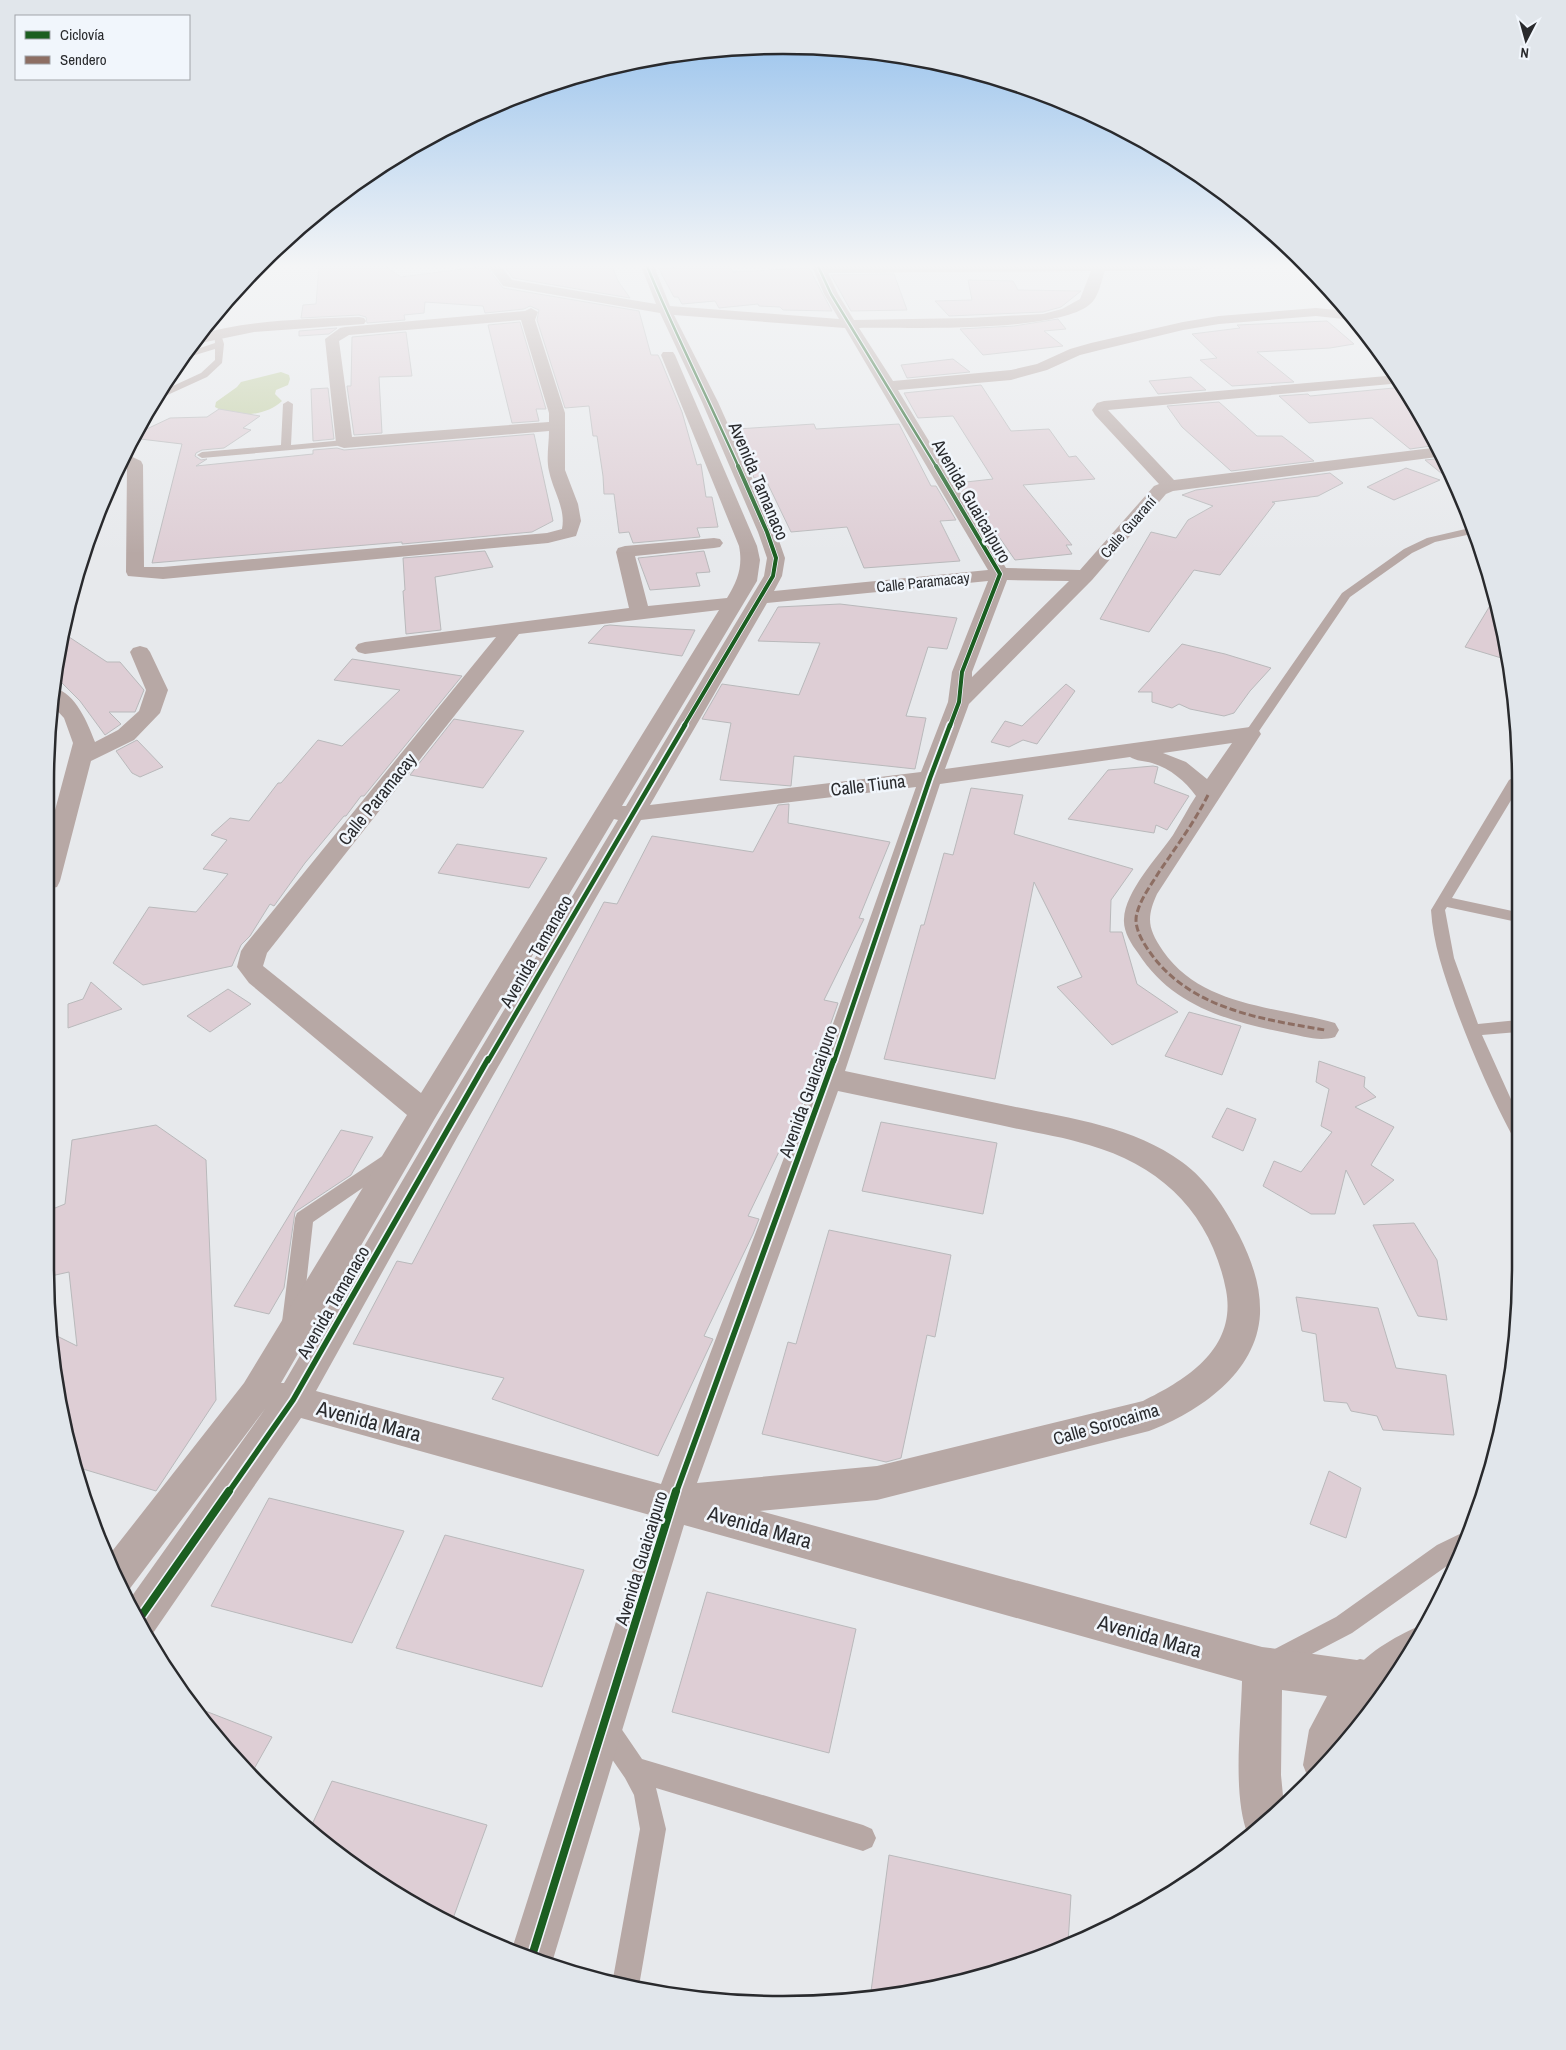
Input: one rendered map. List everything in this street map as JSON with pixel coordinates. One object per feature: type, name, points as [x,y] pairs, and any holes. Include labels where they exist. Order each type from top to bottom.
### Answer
[{"type":"street","points":[[335,362],[344,443],[556,426]]},
{"type":"street","points":[[129,461],[135,465],[135,572],[163,573],[548,538],[570,532],[572,521],[569,504],[557,470],[556,413],[541,362]]},
{"type":"street","name":"Avenida Tamanaco","points":[[142,1615],[293,1400],[448,1128],[733,603],[747,581],[751,560],[748,546],[671,362]]},
{"type":"street","name":"Avenida Tamanaco","points":[[120,1571],[256,1394],[424,1112],[762,598],[773,576],[776,558],[774,548],[710,402],[690,362]]},
{"type":"street","name":"Avenida Guaicaipuro","points":[[533,1952],[672,1503],[828,1078],[930,778],[959,702],[962,672],[1000,574],[873,362]]},
{"type":"street","points":[[888,386],[1011,376],[1054,362]]},
{"type":"street","points":[[1170,486],[1104,415],[1100,410],[1103,406],[1390,380]]},
{"type":"street","name":"Calle Guaraní","points":[[959,702],[1085,576],[1160,490],[1170,486],[1433,453]]},
{"type":"street","points":[[640,613],[625,552],[714,543]]},
{"type":"street","name":"Calle Paramacay","points":[[762,598],[1000,574],[1085,576]]},
{"type":"street","points":[[365,648],[733,603]]},
{"type":"street","name":"Calle Paramacay","points":[[424,1112],[258,977],[250,967],[254,951],[513,629]]},
{"type":"street","points":[[80,758],[126,736],[149,713],[157,690],[140,652]]},
{"type":"street","points":[[54,861],[84,743],[74,716],[59,700]]},
{"type":"street","points":[[1250,734],[1208,795],[1200,813],[1143,898],[1136,916],[1138,931],[1148,951],[1165,971],[1185,988],[1213,1003],[1260,1017],[1325,1030]]},
{"type":"street","name":"Calle Tiuna","points":[[619,813],[930,778],[1250,734]]},
{"type":"street","points":[[1121,752],[1163,759],[1182,768],[1194,777],[1208,795]]},
{"type":"street","name":"Calle Sorocaima","points":[[672,1503],[877,1483],[1149,1415],[1171,1405],[1212,1376],[1226,1359],[1241,1334],[1245,1308],[1241,1278],[1232,1252],[1218,1225],[1204,1205],[1171,1170],[1122,1143],[1088,1133],[828,1078]]},
{"type":"street","name":"Avenida Mara","points":[[256,1394],[293,1400],[1262,1667],[1375,1682]]},
{"type":"street","points":[[1262,1667],[1260,1775],[1263,1815]]},
{"type":"street","points":[[1326,1754],[1329,1730],[1336,1715],[1375,1682]]},
{"type":"lane","points":[[170,389],[204,375],[218,362]]},
{"type":"lane","points":[[286,448],[288,404]]},
{"type":"lane","points":[[202,455],[344,443]]},
{"type":"lane","points":[[1250,734],[1346,595],[1408,551],[1431,540],[1467,532]]},
{"type":"lane","points":[[1512,787],[1438,910],[1439,934],[1446,960],[1472,1030],[1499,1095],[1512,1119]]},
{"type":"lane","points":[[1444,901],[1512,916]]},
{"type":"lane","points":[[1472,1030],[1512,1027]]},
{"type":"lane","points":[[290,1337],[304,1218],[400,1153]]},
{"type":"lane","points":[[1262,1667],[1344,1626],[1445,1553],[1457,1547]]},
{"type":"lane","points":[[1375,1682],[1403,1645],[1408,1642]]},
{"type":"lane","points":[[604,1725],[634,1769],[646,1793],[653,1829],[626,1979]]},
{"type":"lane","points":[[634,1769],[863,1838]]},
{"type":"green space","points":[[281,372],[289,375],[290,379],[288,385],[276,390],[275,394],[282,401],[275,406],[259,413],[250,414],[232,413],[215,407],[216,402],[241,382]]},
{"type":"building","points":[[351,362],[410,362],[412,376],[379,377],[382,433],[354,435],[347,386],[351,386]]},
{"type":"building","points":[[497,362],[532,362],[546,409],[536,409],[539,421],[512,423]]},
{"type":"building","points":[[550,362],[661,362],[682,412],[697,465],[701,464],[706,497],[712,497],[718,527],[697,528],[700,537],[633,543],[629,532],[619,533],[614,494],[604,494],[597,436],[593,436],[589,406],[565,408]]},
{"type":"building","points":[[930,362],[956,362],[970,372],[907,378],[901,365]]},
{"type":"building","points":[[1202,362],[1269,362],[1294,382],[1232,386]]},
{"type":"building","points":[[1191,377],[1206,390],[1158,394],[1149,381]]},
{"type":"building","points":[[981,385],[1011,431],[1049,429],[1069,457],[1076,456],[1095,479],[1023,485],[1072,545],[1066,545],[1072,554],[1015,560],[986,518],[978,519],[957,483],[993,479],[953,416],[918,418],[904,393]]},
{"type":"building","points":[[328,388],[334,439],[313,441],[311,389]]},
{"type":"building","points":[[1395,388],[1415,418],[1430,446],[1410,449],[1372,418],[1309,423],[1279,396],[1308,394],[1310,396]]},
{"type":"building","points":[[1219,402],[1257,436],[1282,436],[1314,461],[1231,471],[1182,427],[1167,406]]},
{"type":"building","points":[[219,409],[260,416],[243,428],[251,430],[224,448],[202,450],[196,453],[195,456],[201,460],[207,459],[196,466],[313,454],[313,450],[337,448],[344,450],[534,434],[553,521],[532,532],[152,563],[182,444],[140,439],[145,430],[170,418],[207,417]]},
{"type":"building","points":[[814,424],[816,429],[899,424],[931,486],[936,486],[956,520],[940,521],[960,561],[864,568],[847,527],[791,532],[765,478],[754,478],[737,429]]},
{"type":"building","points":[[1436,459],[1444,475],[1425,460]]},
{"type":"building","points":[[1406,468],[1440,480],[1394,500],[1367,487]]},
{"type":"building","points":[[1330,473],[1343,483],[1318,496],[1272,502],[1275,503],[1220,575],[1194,570],[1149,632],[1100,619],[1151,532],[1176,538],[1188,520],[1213,506],[1182,495],[1196,490]]},
{"type":"building","points":[[485,551],[493,567],[435,577],[441,630],[406,634],[403,558]]},
{"type":"building","points":[[704,551],[710,572],[696,573],[700,586],[650,590],[638,558]]},
{"type":"building","points":[[840,604],[957,618],[947,649],[928,647],[906,716],[926,718],[915,769],[794,756],[791,786],[720,780],[731,723],[702,719],[722,684],[799,695],[820,643],[758,641],[778,607]]},
{"type":"building","points":[[1490,606],[1501,658],[1465,647]]},
{"type":"building","points":[[604,626],[695,630],[682,656],[588,643]]},
{"type":"building","points":[[69,637],[107,662],[120,662],[144,690],[135,712],[109,712],[121,724],[105,735],[80,701],[61,682]]},
{"type":"building","points":[[1182,644],[1225,654],[1271,668],[1250,691],[1234,713],[1224,716],[1190,709],[1179,704],[1172,708],[1152,702],[1152,692],[1138,692]]},
{"type":"building","points":[[352,659],[462,676],[364,796],[361,796],[305,863],[274,906],[270,904],[250,936],[241,945],[232,966],[143,985],[113,963],[149,907],[196,912],[228,874],[203,869],[227,840],[211,835],[230,818],[249,821],[278,783],[281,783],[318,740],[342,746],[400,690],[334,680]]},
{"type":"building","points":[[1066,684],[1075,691],[1037,744],[1023,740],[1009,747],[991,742],[1005,721],[1022,726]]},
{"type":"building","points":[[454,719],[524,731],[483,788],[410,775]]},
{"type":"building","points":[[137,740],[163,767],[140,777],[132,773],[116,751]]},
{"type":"building","points":[[1158,767],[1154,783],[1189,796],[1167,830],[1156,825],[1154,833],[1068,819],[1108,770]]},
{"type":"building","points":[[971,788],[1023,795],[1014,834],[1133,869],[1111,900],[1110,932],[1122,932],[1137,984],[1178,1012],[1112,1045],[1057,987],[1082,977],[1034,882],[995,1079],[884,1059],[921,925],[924,925],[944,853],[953,855]]},
{"type":"building","points":[[789,804],[788,823],[890,842],[859,918],[864,919],[824,1000],[838,1003],[814,1071],[800,1099],[804,1100],[748,1216],[759,1219],[704,1336],[713,1339],[658,1456],[492,1399],[504,1378],[353,1344],[397,1261],[412,1264],[604,902],[617,904],[652,836],[753,852],[778,805]]},
{"type":"building","points":[[457,844],[547,858],[529,888],[438,873]]},
{"type":"building","points":[[91,982],[122,1009],[68,1028],[68,1004],[83,999]]},
{"type":"building","points":[[228,989],[251,1004],[210,1032],[187,1016]]},
{"type":"building","points":[[1189,1012],[1241,1026],[1222,1075],[1165,1056]]},
{"type":"building","points":[[1319,1061],[1365,1077],[1364,1087],[1376,1097],[1355,1107],[1394,1127],[1371,1165],[1394,1180],[1364,1205],[1346,1170],[1335,1214],[1311,1214],[1263,1186],[1274,1161],[1301,1172],[1332,1132],[1321,1126],[1329,1089],[1316,1082]]},
{"type":"building","points":[[1227,1108],[1256,1119],[1243,1151],[1212,1137]]},
{"type":"building","points":[[881,1122],[997,1143],[983,1214],[862,1191]]},
{"type":"building","points":[[156,1125],[206,1160],[216,1400],[156,1491],[83,1469],[79,1456],[68,1409],[57,1336],[77,1346],[69,1272],[54,1275],[54,1208],[65,1204],[72,1140]]},
{"type":"building","points":[[341,1130],[373,1137],[351,1175],[295,1212],[284,1288],[269,1314],[234,1306]]},
{"type":"building","points":[[1414,1223],[1437,1260],[1447,1320],[1418,1316],[1373,1225]]},
{"type":"building","points":[[829,1230],[951,1255],[935,1337],[927,1335],[901,1458],[886,1462],[762,1434],[788,1342],[796,1344]]},
{"type":"building","points":[[1296,1297],[1378,1308],[1396,1368],[1446,1375],[1454,1435],[1383,1430],[1377,1416],[1351,1411],[1347,1403],[1324,1401],[1316,1334],[1302,1331]]},
{"type":"building","points":[[1329,1471],[1361,1488],[1346,1538],[1310,1524]]},
{"type":"building","points":[[269,1498],[404,1531],[352,1643],[211,1606]]},
{"type":"building","points":[[445,1535],[584,1570],[542,1687],[396,1648]]},
{"type":"building","points":[[707,1592],[856,1629],[829,1753],[672,1712]]},
{"type":"building","points":[[203,1710],[272,1737],[254,1769]]},
{"type":"building","points":[[332,1781],[487,1825],[453,1918],[418,1899],[378,1873],[339,1846],[312,1824]]},
{"type":"building","points":[[889,1855],[1071,1895],[1068,1938],[1017,1958],[972,1971],[925,1982],[871,1991]]},
{"type":"marked path","points":[[1208,795],[1193,823],[1148,889],[1139,906],[1136,921],[1143,941],[1160,967],[1178,984],[1200,997],[1250,1015],[1325,1030]]},
{"type":"cycle path","points":[[142,1615],[293,1400],[448,1128],[773,576],[776,558],[767,532],[690,362]]},
{"type":"cycle path","points":[[533,1952],[672,1503],[828,1078],[930,778],[959,702],[962,672],[1000,574],[873,362]]}]
